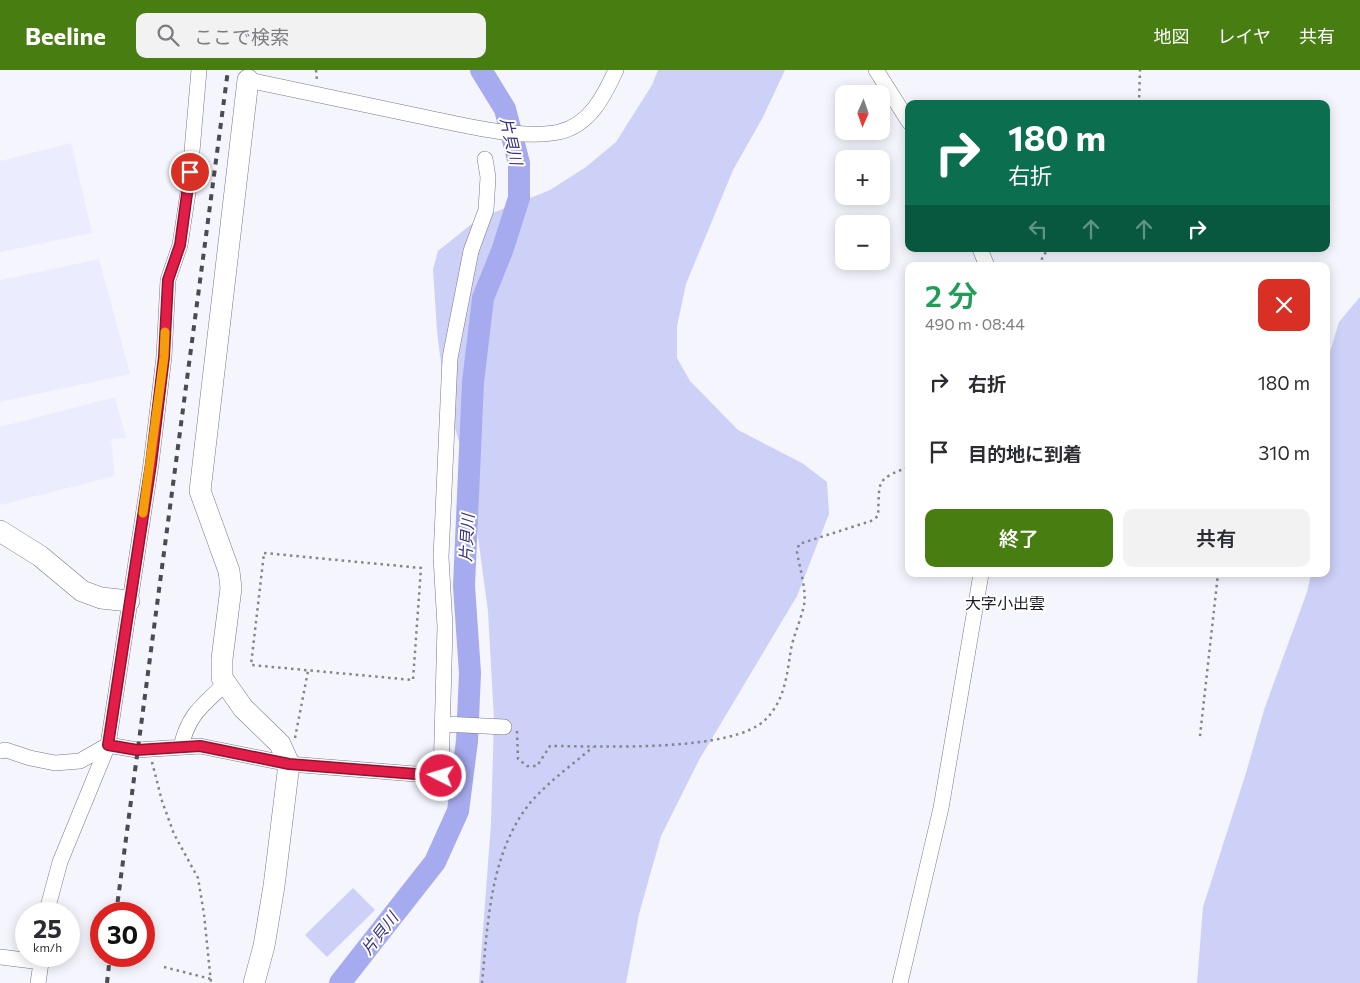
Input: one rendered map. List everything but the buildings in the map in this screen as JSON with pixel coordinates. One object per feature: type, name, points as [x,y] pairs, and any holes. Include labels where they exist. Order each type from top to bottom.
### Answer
[{"type":"street","points":[[49,902],[60,862],[108,745],[151,464],[164,357],[168,280],[180,245],[189,186],[199,70]]},
{"type":"street","points":[[254,983],[264,946],[274,886],[289,764],[280,744],[243,708],[222,678],[222,659],[231,588],[229,571],[200,491],[248,80],[484,129],[527,133],[559,132],[578,124],[592,112],[616,70]]},
{"type":"street","points":[[876,70],[905,116]]},
{"type":"street","points":[[0,751],[6,750],[30,758],[55,763],[80,761],[108,745],[137,750],[200,746],[289,764],[441,776],[444,724],[445,626],[441,557],[450,358],[470,251],[486,210],[488,177],[485,159]]},
{"type":"street","points":[[0,531],[40,556],[82,591],[101,598],[129,601]]},
{"type":"street","points":[[900,983],[941,808],[980,577]]},
{"type":"street","points":[[181,747],[185,727],[199,708],[225,684]]},
{"type":"street","points":[[444,724],[504,727]]},
{"type":"street","points":[[0,957],[15,958]]},
{"type":"street","points":[[38,983],[40,967]]},
{"type":"path","points":[[1139,100],[1140,70]]},
{"type":"path","points":[[504,727],[518,728],[518,759],[527,766],[537,766],[550,746],[710,742],[738,736],[766,720],[782,695],[793,642],[805,603],[797,552],[799,544],[871,521],[878,516],[880,482],[883,478],[905,469]]},
{"type":"path","points":[[264,553],[421,568],[413,680],[308,671],[251,665],[264,553]]},
{"type":"path","points":[[1200,736],[1218,577]]},
{"type":"path","points":[[289,764],[308,671]]},
{"type":"path","points":[[482,983],[493,894],[500,860],[510,835],[529,805],[540,793],[594,746]]},
{"type":"path","points":[[148,749],[162,801],[174,834],[198,878],[211,981],[164,967]]},
{"type":"shaded area","points":[[658,70],[785,70],[763,117],[733,170],[686,284],[677,326],[677,358],[690,381],[738,430],[802,463],[827,482],[829,514],[797,596],[699,760],[661,836],[639,914],[626,983],[479,983],[491,824],[494,720],[488,611],[470,478],[445,395],[437,331],[433,269],[438,251],[478,219],[550,190],[586,167],[616,142],[652,85]]},
{"type":"shaded area","points":[[71,143],[92,233],[0,252],[0,161]]},
{"type":"shaded area","points":[[99,259],[130,374],[0,402],[0,280]]},
{"type":"shaded area","points":[[1360,297],[1360,983],[1197,983],[1203,907],[1264,710],[1307,592],[1310,577],[1330,577],[1330,352],[1339,322]]},
{"type":"shaded area","points":[[115,397],[126,438],[111,439],[115,476],[0,505],[0,427]]},
{"type":"shaded area","points":[[353,888],[375,910],[327,957],[305,935]]},
{"type":"waterway","name":"片貝川","points":[[340,983],[435,862],[458,811],[467,741],[470,673],[464,586],[473,382],[483,298],[502,251],[519,198],[519,163],[505,109],[481,70]]},
{"type":"railway","points":[[118,902],[228,70]]},
{"type":"railway","points":[[107,983],[109,967]]},
{"type":"slow traffic","points":[[143,513],[151,464],[164,357],[165,332]]},
{"type":"district","name":"大字小出雲","points":[[1005,602]]},
{"type":"route","points":[[190,172],[180,245],[168,280],[164,357],[151,464],[108,745],[137,750],[200,746],[289,764],[441,776]]}]
